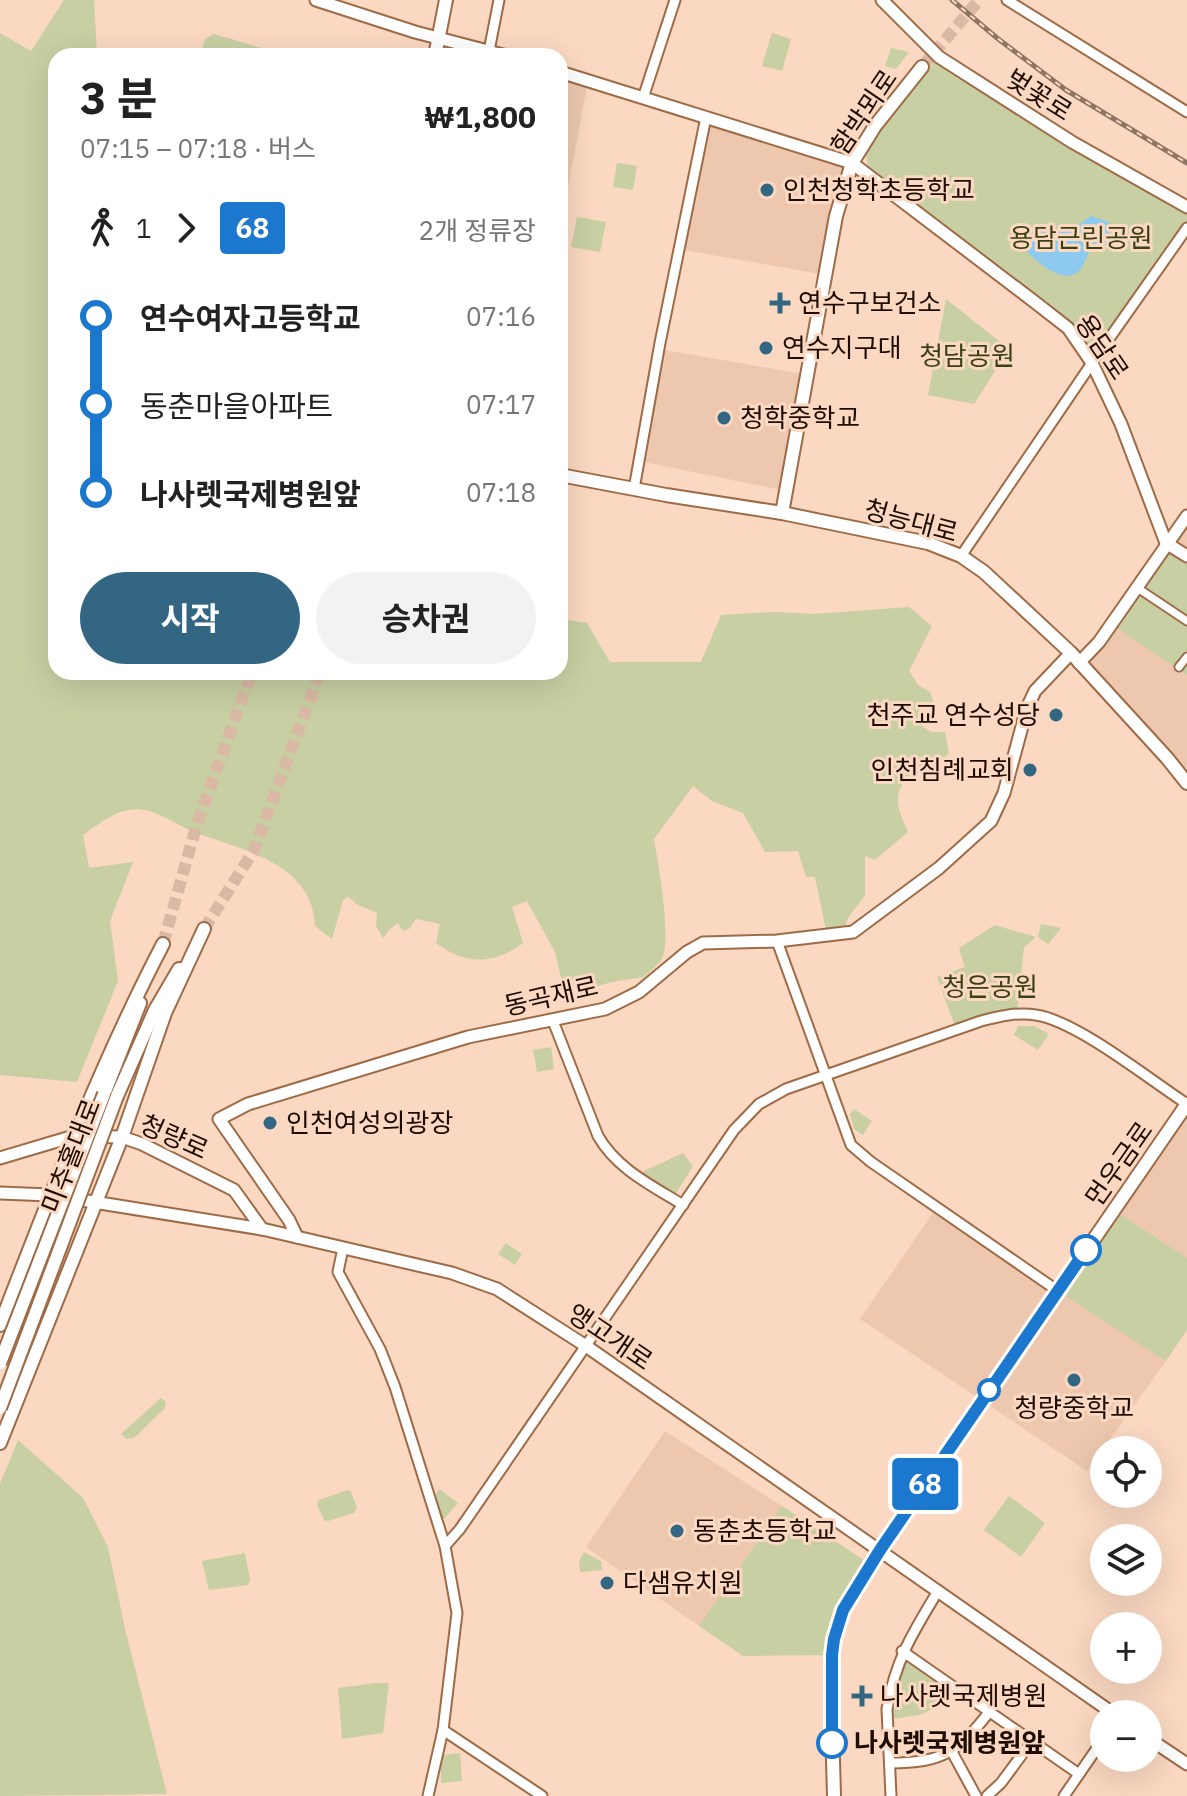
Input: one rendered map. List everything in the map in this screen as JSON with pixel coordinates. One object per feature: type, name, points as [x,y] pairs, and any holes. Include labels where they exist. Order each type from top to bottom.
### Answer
[{"type":"main road","points":[[437,48],[446,0]]},
{"type":"main road","name":"함박뫼로","points":[[782,513],[836,216],[852,163],[875,126],[922,67]]},
{"type":"main road","name":"청능대로","points":[[568,475],[928,543],[961,556],[984,572],[1075,658],[1187,783]]},
{"type":"main road","name":"미추홀대로","points":[[0,1363],[111,1095],[164,992],[204,929],[165,1013],[122,1137]]},
{"type":"main road","name":"미추홀대로","points":[[0,1408],[163,944],[127,1012],[74,1136]]},
{"type":"main road","name":"먼우금로","points":[[834,1796],[831,1687],[834,1639],[843,1610],[880,1550],[1187,1104]]},
{"type":"main road","points":[[0,1325],[74,1136]]},
{"type":"main road","points":[[0,1443],[122,1137]]},
{"type":"street","points":[[316,0],[478,48]]},
{"type":"street","points":[[490,48],[499,0]]},
{"type":"street","points":[[643,98],[675,0]]},
{"type":"street","name":"벚꽃로","points":[[882,0],[939,57],[1072,142],[1187,207]]},
{"type":"street","points":[[1007,0],[1187,112]]},
{"type":"street","name":"용담로","points":[[568,75],[852,163],[1068,328],[1092,363],[1121,424],[1166,543]]},
{"type":"street","points":[[634,489],[706,117]]},
{"type":"street","points":[[961,556],[1187,228]]},
{"type":"street","name":"동곡재로","points":[[297,1237],[289,1220],[219,1119],[248,1104],[468,1037],[605,1009],[639,992],[687,952],[703,943],[777,941],[853,932],[903,897],[981,831],[999,808],[1027,708],[1035,691],[1099,642],[1187,516]]},
{"type":"street","points":[[1166,543],[1187,556]]},
{"type":"street","points":[[1136,587],[1187,621]]},
{"type":"street","points":[[1179,667],[1187,657]]},
{"type":"street","points":[[777,941],[851,1145],[1058,1291]]},
{"type":"street","points":[[445,1546],[460,1529],[734,1130],[759,1104],[786,1089],[1009,1014],[1038,1015],[1068,1024],[1187,1104]]},
{"type":"street","points":[[553,1021],[598,1136],[606,1149],[630,1173],[683,1205]]},
{"type":"street","name":"청량로","points":[[0,1158],[74,1136],[122,1137],[234,1190],[262,1229]]},
{"type":"street","name":"앵고개로","points":[[0,1193],[50,1195],[262,1229],[452,1273],[497,1289],[586,1346],[1094,1700]]},
{"type":"street","points":[[343,1248],[338,1272],[380,1349],[395,1387],[445,1546],[457,1613],[443,1730],[428,1796]]},
{"type":"street","points":[[891,1796],[887,1709],[902,1651],[938,1591]]},
{"type":"street","points":[[902,1651],[1079,1774]]},
{"type":"street","points":[[890,1763],[930,1761],[952,1752],[990,1711]]},
{"type":"street","points":[[443,1730],[542,1796]]},
{"type":"street","points":[[987,1796],[1001,1783],[1032,1741]]},
{"type":"street","points":[[1162,1747],[1187,1764]]},
{"type":"street","points":[[952,1752],[976,1796]]},
{"type":"street","points":[[1064,1796],[1090,1758]]},
{"type":"shaded area","points":[[568,75],[588,81],[568,188]]},
{"type":"shaded area","name":"인천청학초등학교","points":[[706,117],[852,163],[826,275],[678,249]]},
{"type":"shaded area","name":"청학중학교","points":[[659,349],[809,375],[786,491],[639,461]]},
{"type":"shaded area","points":[[1187,513],[1187,789],[1080,663]]},
{"type":"shaded area","points":[[1187,1104],[1187,1258],[1114,1210]]},
{"type":"shaded area","points":[[937,1207],[1166,1361],[1112,1436],[1090,1436],[1090,1467],[1087,1471],[860,1319]]},
{"type":"shaded area","points":[[665,1431],[782,1506],[699,1626],[586,1547]]},
{"type":"green space","points":[[64,0],[94,0],[97,48],[48,48],[48,680],[568,680],[568,620],[587,623],[610,662],[701,662],[721,615],[775,612],[814,614],[909,607],[932,626],[909,671],[918,685],[930,692],[933,701],[921,710],[922,726],[931,732],[945,732],[949,753],[926,774],[913,771],[901,786],[899,807],[908,832],[875,860],[865,856],[865,896],[849,916],[843,930],[826,930],[815,877],[806,877],[798,851],[765,852],[743,813],[712,801],[693,786],[654,839],[665,918],[662,959],[644,977],[602,985],[579,994],[572,982],[561,978],[555,952],[527,901],[512,907],[523,943],[490,958],[468,958],[447,950],[436,943],[440,924],[416,919],[410,928],[403,931],[398,923],[383,938],[376,926],[377,913],[348,897],[343,900],[332,939],[315,926],[311,905],[302,887],[272,862],[194,832],[155,813],[131,810],[114,815],[83,835],[89,868],[133,862],[110,921],[118,981],[77,1082],[0,1075],[0,33],[31,51]]},
{"type":"green space","points":[[772,33],[791,39],[782,71],[762,66]]},
{"type":"green space","points":[[214,34],[262,48],[202,48],[205,39]]},
{"type":"green space","points":[[891,48],[909,52],[896,69],[885,66]]},
{"type":"green space","name":"용담근린공원","points":[[939,57],[1187,207],[1187,228],[1103,347],[1082,349],[1070,331],[877,180],[871,172],[867,147]]},
{"type":"green space","points":[[617,163],[637,166],[633,190],[613,187]]},
{"type":"green space","points":[[577,217],[606,222],[600,252],[571,247]]},
{"type":"green space","name":"청담공원","points":[[946,299],[1009,349],[974,404],[928,395]]},
{"type":"green space","points":[[1166,543],[1187,557],[1187,675],[1111,624]]},
{"type":"green space","points":[[1041,924],[1061,928],[1048,944],[1038,937]]},
{"type":"green space","name":"청은공원","points":[[995,925],[1036,937],[1024,947],[1017,1014],[956,1029],[937,977],[965,967],[959,948]]},
{"type":"green space","points":[[1018,1026],[1034,1026],[1049,1034],[1038,1050],[1014,1035]]},
{"type":"green space","points":[[551,1047],[554,1069],[537,1072],[533,1050]]},
{"type":"green space","points":[[854,1109],[872,1121],[863,1135],[854,1129],[850,1114]]},
{"type":"green space","points":[[683,1153],[693,1166],[675,1195],[642,1172]]},
{"type":"green space","points":[[1114,1210],[1187,1258],[1187,1330],[1166,1361],[1058,1291]]},
{"type":"green space","points":[[506,1243],[522,1254],[515,1265],[498,1254]]},
{"type":"green space","points":[[161,1398],[166,1402],[164,1409],[134,1438],[126,1439],[121,1434]]},
{"type":"green space","points":[[18,1440],[83,1498],[108,1547],[125,1629],[167,1794],[0,1796],[0,1484]]},
{"type":"green space","points":[[439,1489],[458,1503],[444,1519],[440,1518],[435,1495]]},
{"type":"green space","points":[[348,1490],[357,1508],[354,1513],[324,1520],[317,1504],[319,1500]]},
{"type":"green space","points":[[1009,1496],[1045,1523],[1021,1557],[984,1530]]},
{"type":"green space","points":[[782,1506],[870,1564],[832,1655],[743,1656],[699,1626]]},
{"type":"green space","points":[[584,1552],[601,1561],[602,1570],[580,1572],[579,1561]]},
{"type":"green space","points":[[245,1553],[250,1580],[248,1585],[209,1590],[202,1561]]},
{"type":"green space","points":[[902,1651],[953,1685],[926,1712],[888,1719]]},
{"type":"green space","points":[[389,1683],[383,1733],[342,1739],[338,1688]]},
{"type":"green space","points":[[460,1753],[462,1781],[441,1783],[441,1755]]},
{"type":"water","points":[[1091,216],[1109,222],[1109,240],[1092,249],[1081,269],[1073,275],[1065,276],[1050,270],[1025,250],[1026,238],[1032,231],[1069,231]]},
{"type":"tunnel","points":[[922,67],[979,0]]},
{"type":"tunnel","points":[[163,944],[197,824],[249,680]]},
{"type":"tunnel","points":[[204,929],[254,850],[317,680]]},
{"type":"railway","points":[[952,0],[1066,90],[1187,163]]},
{"type":"bus line","name":"68","points":[[832,1743],[832,1655],[843,1610],[880,1550],[1086,1250]]},
{"type":"place","name":"인천청학초등학교","points":[[767,190]]},
{"type":"place","name":"연수구보건소","points":[[780,303]]},
{"type":"place","name":"연수지구대","points":[[766,348]]},
{"type":"place","name":"청학중학교","points":[[724,418]]},
{"type":"place","name":"천주교 연수성당","points":[[1056,715]]},
{"type":"place","name":"인천침례교회","points":[[1030,770]]},
{"type":"place","name":"인천여성의광장","points":[[270,1123]]},
{"type":"place","name":"청량중학교","points":[[1074,1380]]},
{"type":"place","name":"동춘초등학교","points":[[677,1531]]},
{"type":"place","name":"다샘유치원","points":[[607,1583]]},
{"type":"place","name":"나사렛국제병원","points":[[862,1696]]},
{"type":"place","name":"나사렛국제병원앞","points":[[832,1743]]}]
